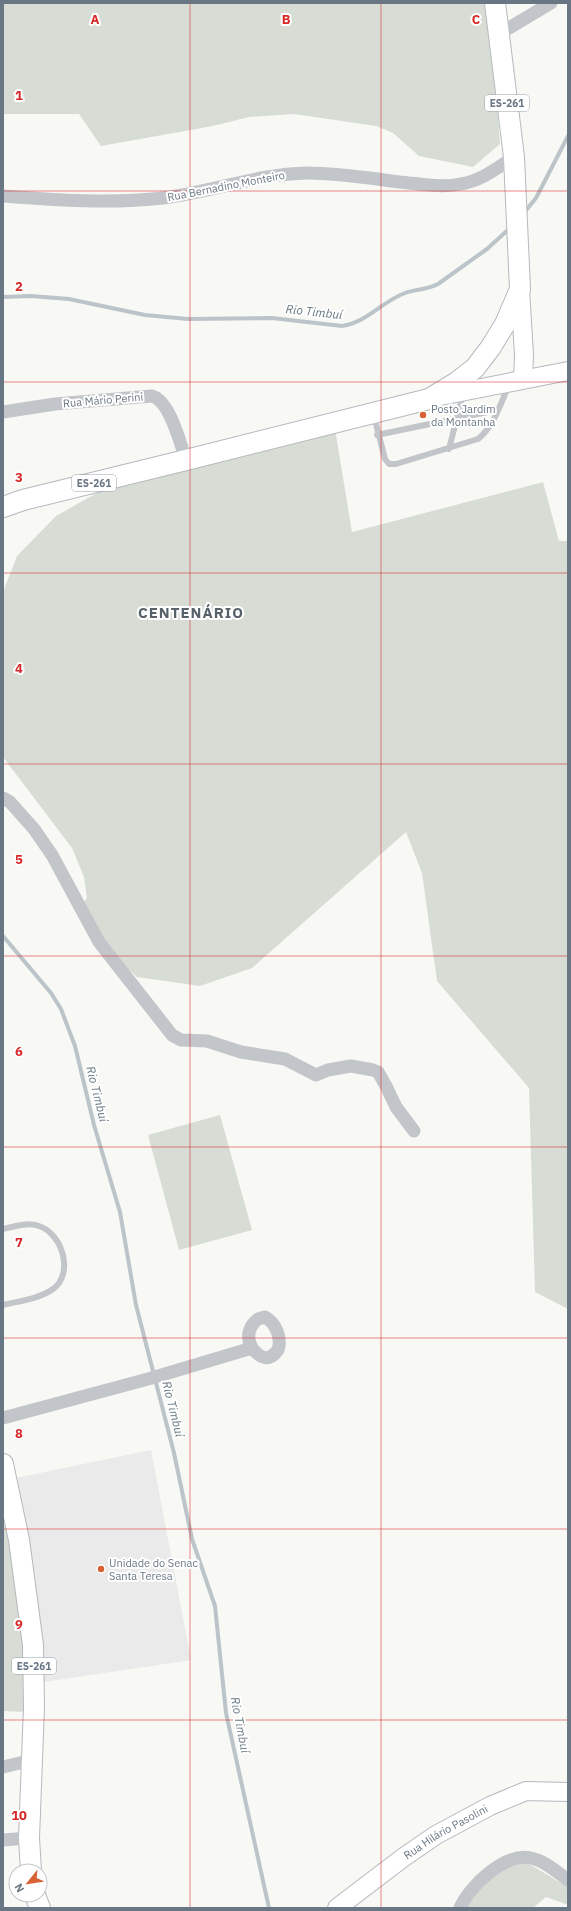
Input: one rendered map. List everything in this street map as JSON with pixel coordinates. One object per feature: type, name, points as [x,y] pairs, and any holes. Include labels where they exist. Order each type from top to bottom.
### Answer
[{"type":"main road","name":"ES-261","points":[[3,507],[23,500],[429,399],[457,382],[474,368],[492,347],[505,324],[520,289],[514,157],[495,3]]},
{"type":"main road","name":"ES-261","points":[[3,1464],[19,1540],[34,1645],[29,1838],[31,1863]]},
{"type":"street","points":[[499,34],[551,3]]},
{"type":"street","name":"Rua Bernadino Monteiro","points":[[3,196],[132,200],[164,198],[200,192],[254,178],[284,174],[308,173],[345,174],[425,185],[459,185],[473,182],[514,157]]},
{"type":"street","points":[[516,380],[524,355],[520,289]]},
{"type":"street","points":[[429,399],[568,370]]},
{"type":"street","name":"Rua Mário Perini","points":[[3,412],[55,404],[152,396],[161,400],[166,408],[186,460]]},
{"type":"street","points":[[3,798],[10,802],[34,829],[52,855],[99,942],[172,1035],[181,1040],[207,1041],[241,1052],[284,1060],[312,1074],[318,1075],[328,1070],[351,1066],[373,1070],[378,1072],[383,1079],[396,1107],[414,1131]]},
{"type":"street","points":[[3,1418],[148,1379],[252,1348]]},
{"type":"street","points":[[3,1767],[32,1760]]},
{"type":"street","name":"Rua Hilário Pasolini","points":[[337,1908],[404,1857],[436,1835],[490,1806],[526,1791],[568,1792]]},
{"type":"street","points":[[3,1840],[29,1838]]},
{"type":"street","points":[[460,1908],[470,1890],[482,1879],[507,1862],[519,1857],[531,1858],[541,1862],[568,1880]]},
{"type":"lane","points":[[373,413],[377,435],[384,459],[389,464],[396,464],[478,439],[485,434],[497,410],[516,380]]},
{"type":"lane","points":[[449,449],[464,392]]},
{"type":"lane","points":[[377,435],[497,410]]},
{"type":"lane","points":[[3,1229],[25,1224],[40,1226],[53,1236],[61,1249],[64,1265],[63,1278],[53,1289],[41,1295],[3,1305]]},
{"type":"shaded area","points":[[3,3],[489,3],[500,144],[473,167],[419,156],[393,133],[376,126],[294,114],[249,117],[213,126],[101,146],[79,114],[3,114]]},
{"type":"shaded area","points":[[335,429],[352,532],[543,482],[559,541],[568,541],[568,1309],[535,1292],[529,1088],[437,981],[422,873],[406,832],[252,968],[200,986],[137,977],[105,949],[78,909],[87,898],[84,877],[72,848],[3,757],[3,592],[17,556],[56,516],[120,480]]},
{"type":"shaded area","points":[[220,1115],[252,1230],[179,1250],[148,1135]]},
{"type":"shaded area","name":"Unidade do Senac Santa Teresa","points":[[151,1450],[191,1660],[44,1682],[16,1478]]},
{"type":"shaded area","points":[[3,1520],[19,1584],[25,1633],[27,1712],[3,1711]]},
{"type":"shaded area","points":[[524,1861],[568,1887],[568,1905],[546,1897],[533,1908],[463,1908],[466,1899],[504,1868]]},
{"type":"waterway","name":"Rio Timbuí","points":[[523,214],[536,198],[568,136]]},
{"type":"waterway","name":"Rio Timbuí","points":[[3,297],[31,296],[69,299],[145,315],[188,319],[272,318],[342,326],[351,324],[367,316],[389,301],[405,293],[438,284],[487,249],[510,228]]},
{"type":"waterway","name":"Rio Timbuí","points":[[3,936],[51,993],[61,1009],[75,1046],[94,1125],[120,1212],[136,1305],[174,1453],[192,1539],[215,1606],[226,1713],[269,1908]]},
{"type":"place","name":"Posto Jardim da Montanha","points":[[423,415]]},
{"type":"place","name":"Unidade do Senac Santa Teresa","points":[[101,1569]]},
{"type":"district","name":"CENTENÁRIO","points":[[191,613]]}]
